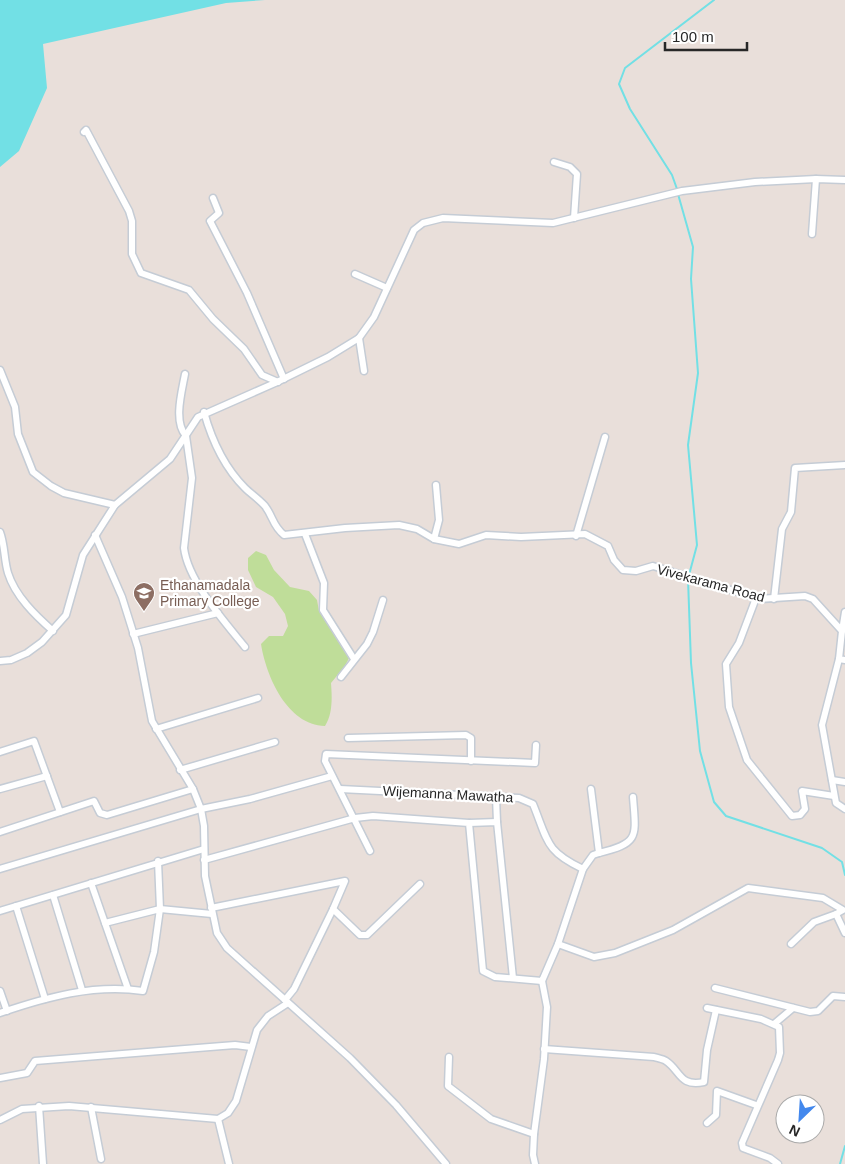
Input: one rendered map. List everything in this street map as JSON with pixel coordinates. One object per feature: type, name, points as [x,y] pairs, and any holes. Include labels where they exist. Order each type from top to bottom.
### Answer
[{"type":"street","points":[[84,132],[86,130],[129,211],[132,222],[132,254],[141,274],[189,290],[244,349],[262,375],[281,381]]},
{"type":"street","points":[[554,162],[570,166],[577,174],[574,218]]},
{"type":"street","points":[[812,234],[816,179]]},
{"type":"street","points":[[0,661],[11,660],[27,653],[53,631],[66,615],[83,555],[115,504],[170,459],[198,417],[204,412],[281,381],[359,338],[374,317],[414,230],[430,220],[443,218],[553,223],[682,190],[755,182],[816,179],[845,180]]},
{"type":"street","points":[[213,198],[219,213],[210,221],[247,293],[281,381]]},
{"type":"street","points":[[355,274],[387,288]]},
{"type":"street","points":[[359,338],[364,371]]},
{"type":"street","points":[[0,370],[16,407],[18,434],[34,472],[51,486],[64,492],[115,504]]},
{"type":"street","points":[[185,374],[179,422],[181,431],[186,436],[192,478],[184,548],[185,558],[205,596],[245,647]]},
{"type":"street","name":"Vivekarama Road","points":[[204,412],[210,434],[227,468],[263,504],[270,514],[275,527],[284,535],[345,528],[399,525],[418,529],[434,539],[459,544],[486,535],[521,537],[576,536],[585,534],[608,546],[614,560],[623,570],[636,571],[653,566],[756,598],[774,599],[805,596],[813,599],[842,631]]},
{"type":"street","points":[[576,536],[605,438]]},
{"type":"street","points":[[774,599],[782,529],[791,512],[795,468],[845,466]]},
{"type":"street","points":[[434,539],[439,520],[436,486]]},
{"type":"street","points":[[0,532],[8,574],[14,586],[25,602],[53,631]]},
{"type":"street","points":[[305,534],[324,583],[322,595],[323,610],[354,659]]},
{"type":"street","points":[[95,535],[122,597],[156,729],[193,789],[201,809],[204,826],[204,860],[217,933],[227,948],[350,1058],[396,1105],[446,1164]]},
{"type":"street","points":[[756,598],[739,643],[726,664],[728,707],[741,746],[748,760],[792,816],[800,815],[805,809],[802,791],[834,796]]},
{"type":"street","points":[[341,677],[373,632],[383,600]]},
{"type":"street","points":[[133,634],[218,613]]},
{"type":"street","points":[[845,613],[842,631],[842,660],[822,725],[834,796],[836,803],[845,809]]},
{"type":"street","points":[[156,729],[258,698]]},
{"type":"street","points":[[348,738],[466,735],[471,738],[471,761]]},
{"type":"street","points":[[0,752],[34,741],[60,812]]},
{"type":"street","points":[[180,770],[275,742]]},
{"type":"street","points":[[370,851],[325,761],[326,754],[535,763],[536,745]]},
{"type":"street","points":[[0,789],[47,776]]},
{"type":"street","points":[[0,869],[201,809],[250,799],[332,776]]},
{"type":"street","points":[[832,780],[845,782]]},
{"type":"street","points":[[0,832],[94,801],[100,813],[107,815],[193,789]]},
{"type":"street","name":"Wijemanna Mawatha","points":[[340,789],[519,798],[533,804],[551,848],[561,859],[583,870]]},
{"type":"street","points":[[591,789],[599,853]]},
{"type":"street","points":[[496,797],[496,822],[514,978]]},
{"type":"street","points":[[535,1164],[532,1155],[548,1008],[542,980],[558,944],[583,870],[594,855],[620,848],[632,839],[636,831],[633,797]]},
{"type":"street","points":[[204,860],[355,818],[373,816],[469,823],[496,822]]},
{"type":"street","points":[[469,823],[483,971],[495,977],[542,980]]},
{"type":"street","points":[[0,911],[158,861],[204,849]]},
{"type":"street","points":[[0,991],[3,1012],[82,990],[128,989],[143,991],[154,952],[160,909],[158,861]]},
{"type":"street","points":[[0,1120],[22,1109],[39,1106],[91,1107],[218,1119],[228,1113],[236,1101],[257,1030],[268,1016],[287,1002],[346,881],[212,911],[160,909],[105,924]]},
{"type":"street","points":[[91,883],[128,989]]},
{"type":"street","points":[[334,909],[360,935],[367,934],[420,884]]},
{"type":"street","points":[[558,944],[594,957],[615,953],[673,930],[748,888],[823,898],[843,910],[814,922],[791,944]]},
{"type":"street","points":[[53,895],[82,990]]},
{"type":"street","points":[[16,906],[45,999]]},
{"type":"street","points":[[836,914],[845,933]]},
{"type":"street","points":[[715,988],[810,1012],[818,1011],[833,996],[845,997]]},
{"type":"street","points":[[707,1008],[774,1024],[778,1027],[780,1053],[767,1088],[756,1105],[742,1143],[743,1148],[770,1158],[778,1164]]},
{"type":"street","points":[[774,1024],[793,1008]]},
{"type":"street","points":[[544,1049],[654,1057],[666,1061],[681,1079],[695,1084],[704,1082],[707,1050],[716,1010]]},
{"type":"street","points":[[0,1078],[27,1073],[35,1061],[235,1045],[251,1047]]},
{"type":"street","points":[[449,1058],[448,1086],[491,1119],[534,1134]]},
{"type":"street","points":[[707,1124],[716,1115],[717,1092],[756,1105]]},
{"type":"street","points":[[39,1106],[43,1164]]},
{"type":"street","points":[[91,1107],[101,1159]]},
{"type":"street","points":[[218,1119],[229,1164]]},
{"type":"green space","points":[[256,551],[266,555],[274,570],[290,587],[309,591],[317,600],[319,611],[349,658],[331,683],[331,711],[325,726],[312,724],[300,717],[289,708],[273,684],[261,644],[269,636],[283,636],[288,626],[285,614],[273,597],[256,587],[248,570],[248,558]]},
{"type":"water","points":[[0,0],[265,0],[226,3],[43,44],[47,88],[19,151],[0,167]]},
{"type":"waterway","points":[[677,189],[672,175],[630,109],[619,84],[625,68],[714,0]]},
{"type":"waterway","points":[[678,194],[693,247],[691,279],[698,373],[688,445],[697,545],[689,575]]},
{"type":"waterway","points":[[688,579],[691,663],[700,751],[714,802],[726,816],[822,848],[842,862],[845,875]]},
{"type":"waterway","points":[[840,1164],[845,1146]]},
{"type":"place","name":"Ethanamadala Primary College","points":[[144,612]]}]
